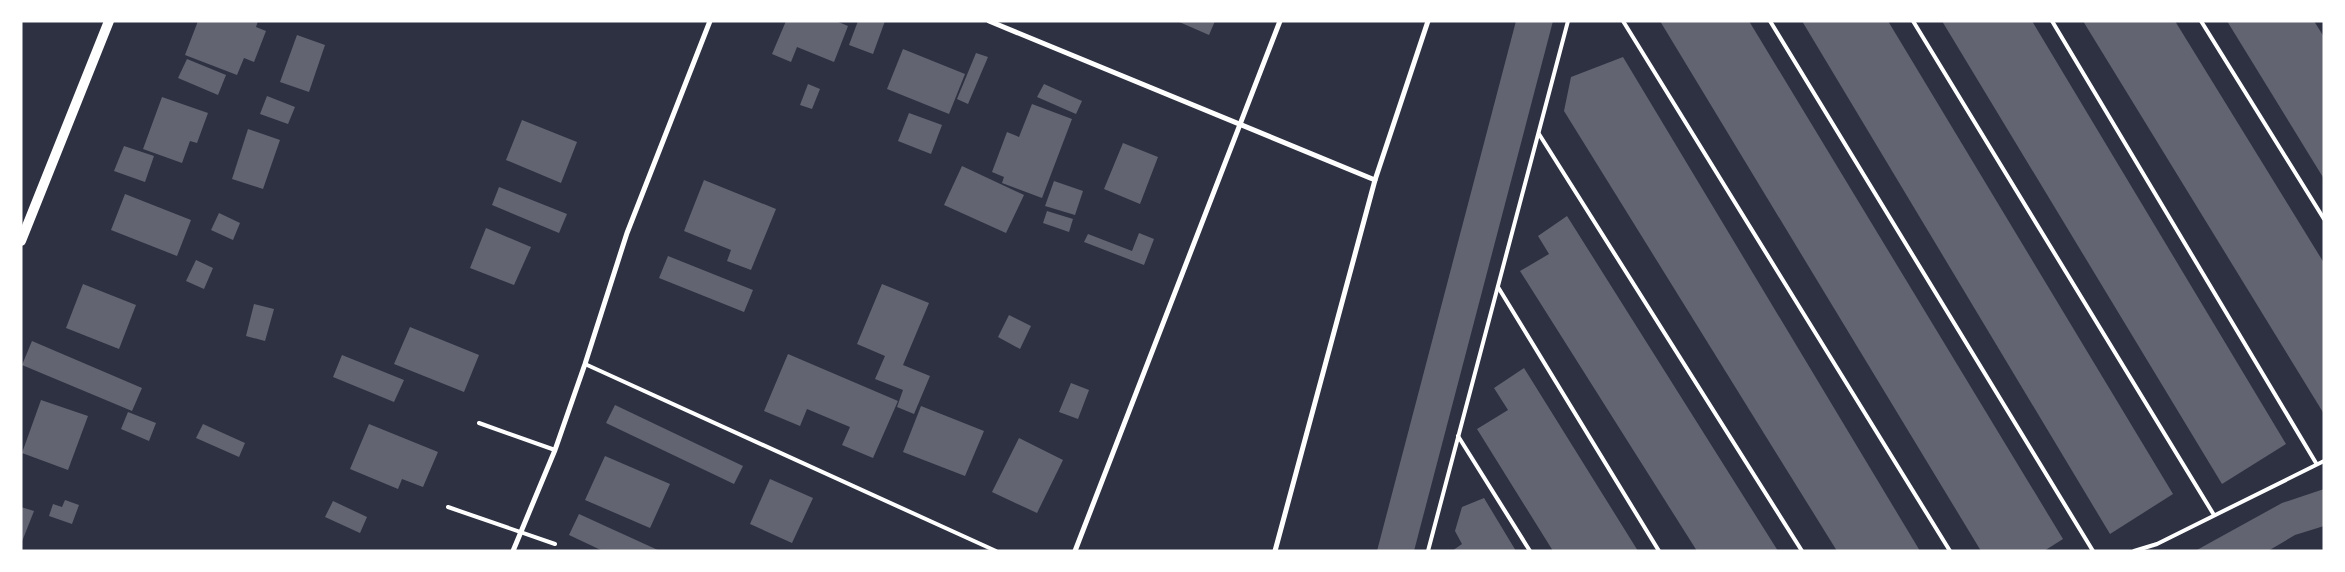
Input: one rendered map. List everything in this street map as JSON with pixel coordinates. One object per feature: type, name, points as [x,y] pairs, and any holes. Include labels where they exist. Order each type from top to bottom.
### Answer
[{"type":"main road","points":[[21,241],[109,21]]},
{"type":"street","points":[[513,551],[555,450],[586,364],[627,233],[710,21]]},
{"type":"street","points":[[989,21],[1375,180]]},
{"type":"street","points":[[1075,551],[1280,21]]},
{"type":"street","points":[[1275,551],[1375,180],[1428,21]]},
{"type":"lane","points":[[1428,551],[1568,21]]},
{"type":"lane","points":[[1623,21],[1950,551]]},
{"type":"lane","points":[[1770,21],[2093,551]]},
{"type":"lane","points":[[1913,21],[2214,515]]},
{"type":"lane","points":[[2052,21],[2316,463]]},
{"type":"lane","points":[[2201,21],[2324,219]]},
{"type":"lane","points":[[1539,134],[1802,551]]},
{"type":"lane","points":[[1498,287],[1659,551]]},
{"type":"lane","points":[[586,364],[996,551]]},
{"type":"lane","points":[[479,423],[555,450]]},
{"type":"lane","points":[[1458,436],[1530,551]]},
{"type":"lane","points":[[2134,551],[2157,544],[2316,463],[2324,461]]},
{"type":"lane","points":[[448,507],[555,544]]},
{"type":"building","points":[[198,21],[258,21],[256,27],[266,31],[254,62],[244,58],[237,75],[185,55]]},
{"type":"building","points":[[786,21],[836,21],[848,26],[834,62],[797,47],[791,62],[772,54]]},
{"type":"building","points":[[858,21],[885,21],[873,54],[849,45]]},
{"type":"building","points":[[1177,21],[1215,21],[1209,35]]},
{"type":"building","points":[[1516,21],[1553,21],[1414,551],[1377,551]]},
{"type":"building","points":[[1660,21],[1749,21],[2063,539],[2044,551],[1981,551]]},
{"type":"building","points":[[1802,21],[1888,21],[2173,494],[2110,534]]},
{"type":"building","points":[[1942,21],[2032,21],[2286,444],[2222,484]]},
{"type":"building","points":[[2083,21],[2175,21],[2324,263],[2324,414]]},
{"type":"building","points":[[2227,21],[2314,21],[2324,37],[2324,179]]},
{"type":"building","points":[[297,35],[325,45],[309,92],[280,82]]},
{"type":"building","points":[[903,49],[965,74],[949,114],[887,89]]},
{"type":"building","points":[[976,53],[988,57],[968,104],[957,99]]},
{"type":"building","points":[[1623,57],[1920,551],[1837,551],[1564,111],[1571,77]]},
{"type":"building","points":[[187,59],[226,75],[218,95],[178,78]]},
{"type":"building","points":[[808,84],[820,89],[812,109],[800,105]]},
{"type":"building","points":[[1044,84],[1082,101],[1076,114],[1037,97]]},
{"type":"building","points":[[267,96],[295,107],[288,124],[260,114]]},
{"type":"building","points":[[162,97],[208,113],[197,143],[190,141],[182,163],[143,149]]},
{"type":"building","points":[[1032,104],[1072,119],[1042,198],[1002,183],[1004,177],[992,172],[1007,132],[1019,137]]},
{"type":"building","points":[[909,113],[942,125],[931,154],[898,141]]},
{"type":"building","points":[[522,120],[577,142],[561,183],[506,160]]},
{"type":"building","points":[[248,129],[280,140],[263,189],[232,179]]},
{"type":"building","points":[[1123,143],[1158,157],[1140,204],[1104,189]]},
{"type":"building","points":[[124,146],[154,156],[145,182],[114,171]]},
{"type":"building","points":[[962,166],[1024,195],[1006,233],[944,205]]},
{"type":"building","points":[[704,180],[776,209],[751,270],[727,261],[731,250],[684,231]]},
{"type":"building","points":[[1054,181],[1083,191],[1075,215],[1045,206]]},
{"type":"building","points":[[499,187],[567,214],[559,233],[492,205]]},
{"type":"building","points":[[125,194],[191,220],[177,256],[111,230]]},
{"type":"building","points":[[1047,211],[1073,219],[1069,232],[1043,223]]},
{"type":"building","points":[[219,213],[240,223],[233,240],[211,230]]},
{"type":"building","points":[[1567,216],[1778,551],[1697,551],[1520,271],[1549,254],[1538,236]]},
{"type":"building","points":[[486,228],[531,247],[514,285],[470,268]]},
{"type":"building","points":[[1139,233],[1154,239],[1144,265],[1084,242],[1088,234],[1132,251]]},
{"type":"building","points":[[668,256],[753,290],[744,312],[659,278]]},
{"type":"building","points":[[196,260],[213,268],[204,289],[186,281]]},
{"type":"building","points":[[83,284],[136,305],[119,349],[66,328]]},
{"type":"building","points":[[882,284],[929,303],[903,365],[930,376],[914,414],[897,407],[903,390],[875,379],[885,356],[857,344]]},
{"type":"building","points":[[254,304],[274,309],[265,341],[246,336]]},
{"type":"building","points":[[1009,315],[1031,326],[1020,349],[998,337]]},
{"type":"building","points":[[410,327],[479,355],[464,392],[394,364]]},
{"type":"building","points":[[32,341],[142,388],[132,411],[22,365]]},
{"type":"building","points":[[788,354],[898,401],[873,458],[842,445],[850,427],[807,409],[800,426],[764,411]]},
{"type":"building","points":[[342,355],[404,380],[394,402],[333,377]]},
{"type":"building","points":[[1524,368],[1638,551],[1553,551],[1477,429],[1508,410],[1494,388]]},
{"type":"building","points":[[1071,383],[1089,390],[1078,419],[1059,412]]},
{"type":"building","points":[[41,400],[88,416],[68,470],[22,453]]},
{"type":"building","points":[[615,405],[743,466],[734,484],[606,423]]},
{"type":"building","points":[[921,406],[984,431],[965,476],[903,452]]},
{"type":"building","points":[[128,412],[156,423],[149,441],[121,429]]},
{"type":"building","points":[[203,424],[245,443],[239,457],[196,438]]},
{"type":"building","points":[[369,424],[438,452],[423,487],[402,479],[398,489],[350,469]]},
{"type":"building","points":[[1019,438],[1063,460],[1037,513],[992,492]]},
{"type":"building","points":[[605,456],[670,484],[650,528],[585,500]]},
{"type":"building","points":[[770,479],[813,498],[792,543],[750,524]]},
{"type":"building","points":[[2324,489],[2324,526],[2295,535],[2268,551],[2195,551],[2282,503]]},
{"type":"building","points":[[1484,498],[1516,551],[1452,551],[1462,544],[1455,531],[1462,507]]},
{"type":"building","points":[[65,500],[79,505],[72,524],[49,516],[53,504],[62,507]]},
{"type":"building","points":[[333,501],[367,517],[360,533],[325,517]]},
{"type":"building","points":[[21,507],[34,511],[21,544]]},
{"type":"building","points":[[579,514],[660,551],[603,551],[569,535]]}]
